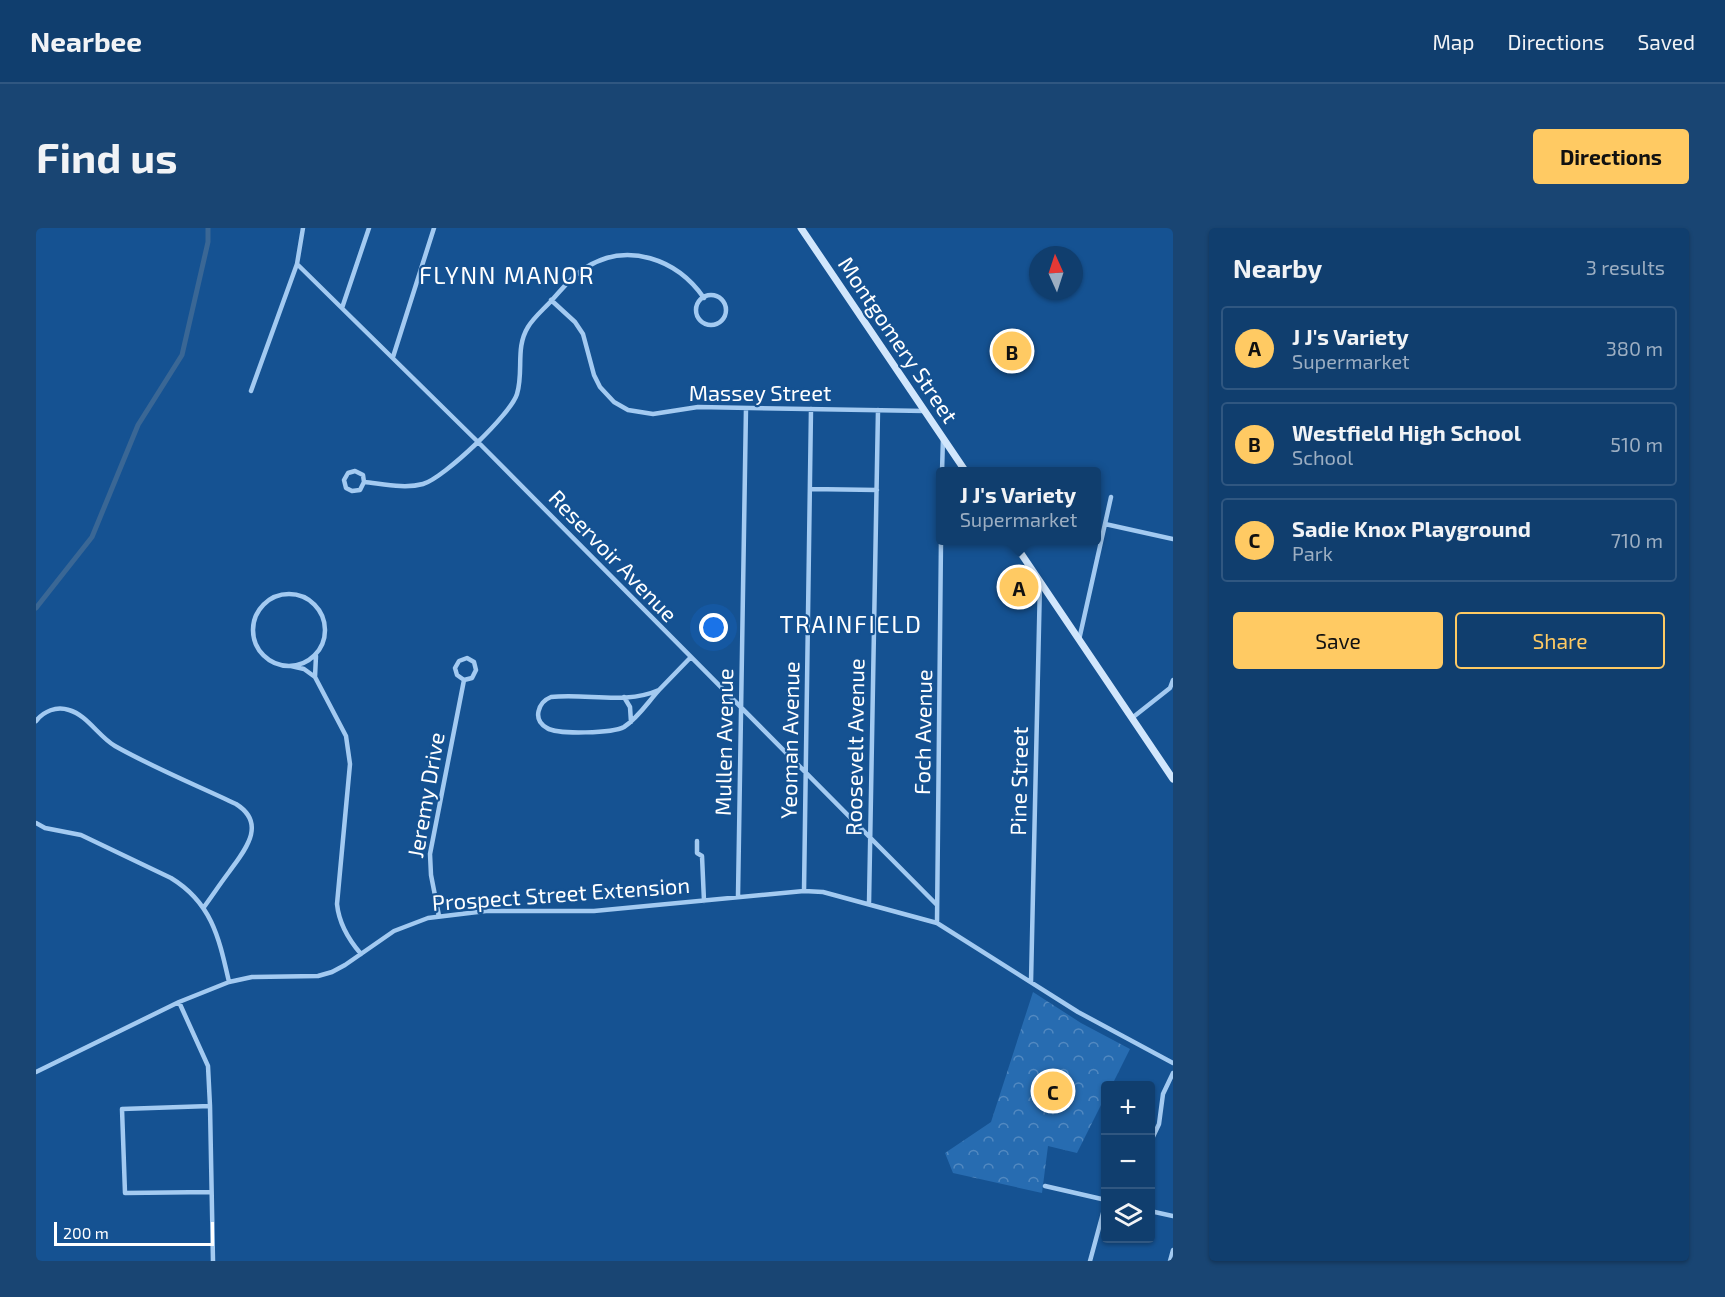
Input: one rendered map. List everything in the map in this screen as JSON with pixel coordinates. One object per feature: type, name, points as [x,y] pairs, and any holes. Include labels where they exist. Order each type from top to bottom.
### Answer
[{"type":"main road","name":"Montgomery Street","points":[[801,228],[963,467]]},
{"type":"main road","points":[[1015,545],[1173,779]]},
{"type":"street","points":[[251,391],[297,264],[303,228]]},
{"type":"street","points":[[342,308],[369,228]]},
{"type":"street","points":[[393,357],[434,228]]},
{"type":"street","points":[[364,482],[407,486],[428,482],[446,472],[500,420],[516,398],[519,385],[521,342],[529,325],[551,300],[585,268],[605,259],[627,255],[650,258],[670,265],[687,278],[704,298]]},
{"type":"street","name":"Reservoir Avenue","points":[[297,264],[477,441],[870,840],[937,905]]},
{"type":"street","points":[[715,296],[724,304],[725,315],[719,323],[708,325],[699,318],[697,307],[704,298],[715,296]]},
{"type":"street","name":"Massey Street","points":[[551,300],[579,328],[587,346],[596,382],[608,397],[620,406],[637,413],[653,414],[698,407],[925,411]]},
{"type":"street","name":"Mullen Avenue","points":[[738,896],[746,408]]},
{"type":"street","name":"Yeoman Avenue","points":[[804,891],[811,409]]},
{"type":"street","name":"Roosevelt Avenue","points":[[869,903],[878,410]]},
{"type":"street","points":[[942,467],[943,437]]},
{"type":"street","points":[[357,471],[363,476],[364,482],[360,489],[352,491],[345,487],[344,478],[350,472],[357,471]]},
{"type":"street","points":[[810,489],[877,490]]},
{"type":"street","points":[[1101,543],[1111,497]]},
{"type":"street","points":[[1105,524],[1173,539]]},
{"type":"street","name":"Foch Avenue","points":[[937,923],[941,545]]},
{"type":"street","points":[[1080,640],[1100,545]]},
{"type":"street","name":"Pine Street","points":[[1031,982],[1040,581]]},
{"type":"street","points":[[291,666],[302,664],[317,654],[326,632],[325,620],[312,601],[302,595],[290,593],[273,597],[264,604],[253,624],[253,636],[257,647],[274,663],[304,669],[315,677],[344,730],[349,747],[350,764],[337,904],[346,933],[361,954]]},
{"type":"street","points":[[315,677],[317,654]]},
{"type":"street","name":"Jeremy Drive","points":[[467,658],[474,662],[476,670],[472,678],[464,680],[457,675],[455,668],[459,661],[467,658]]},
{"type":"street","points":[[659,690],[641,696],[624,697],[551,696],[542,702],[538,709],[538,717],[544,727],[555,730],[607,732],[617,730],[631,722],[690,658]]},
{"type":"street","name":"Jeremy Drive","points":[[440,916],[431,875],[430,854],[464,680]]},
{"type":"street","points":[[1132,718],[1171,689],[1173,680]]},
{"type":"street","points":[[624,697],[630,707],[631,722]]},
{"type":"street","points":[[36,721],[43,714],[52,710],[62,708],[71,710],[114,745],[244,810],[251,823],[252,833],[249,843],[204,908]]},
{"type":"street","points":[[36,823],[45,828],[81,835],[178,883],[204,908],[216,933],[229,982]]},
{"type":"street","points":[[697,841],[697,853],[702,856],[704,901]]},
{"type":"street","name":"Prospect Street Extension","points":[[36,1072],[179,1002],[229,982],[252,977],[325,974],[339,969],[400,928],[440,916],[486,911],[594,911],[804,891],[823,892],[869,903],[937,923],[1078,1012],[1173,1063]]},
{"type":"street","points":[[179,1002],[208,1066],[213,1261]]},
{"type":"street","points":[[1154,1135],[1159,1124],[1163,1094],[1173,1073]]},
{"type":"street","points":[[210,1106],[122,1109],[125,1193],[211,1192]]},
{"type":"street","points":[[1045,1186],[1101,1200]]},
{"type":"street","points":[[1155,1212],[1173,1216]]},
{"type":"street","points":[[1090,1261],[1101,1220]]},
{"type":"street","points":[[1170,1261],[1173,1250]]},
{"type":"green space","points":[[1033,992],[1081,1023],[1130,1049],[1114,1081],[1101,1081],[1101,1105],[1077,1153],[1048,1146],[1042,1193],[953,1173],[945,1153],[991,1122]]},
{"type":"waterway","points":[[36,608],[92,537],[138,425],[182,355],[208,242],[208,228]]},
{"type":"place","name":"Westfield High School","points":[[1012,351]]},
{"type":"place","name":"J J's Variety","points":[[1019,587]]},
{"type":"place","name":"Sadie Knox Playground","points":[[1053,1091]]},
{"type":"district","name":"FLYNN MANOR","points":[[507,276]]},
{"type":"district","name":"TRAINFIELD","points":[[851,625]]}]
